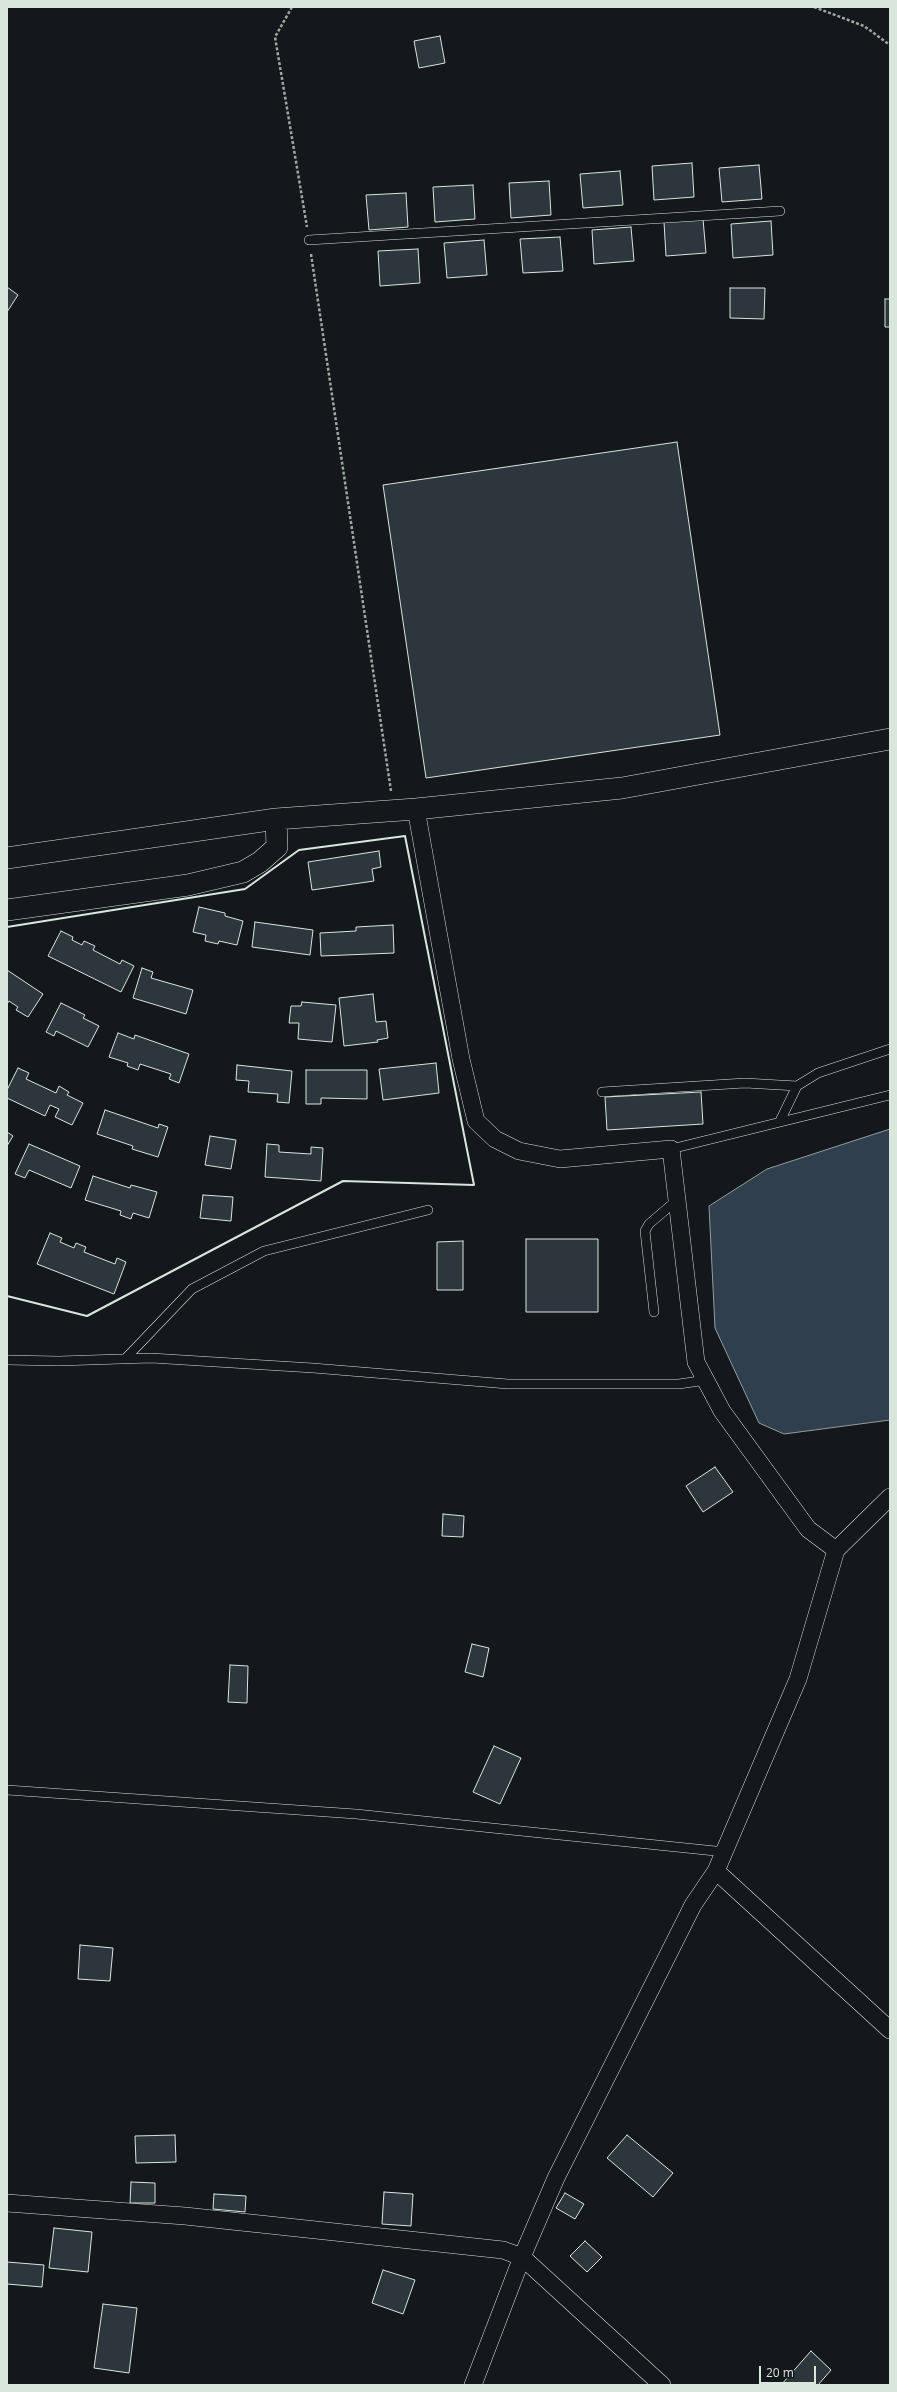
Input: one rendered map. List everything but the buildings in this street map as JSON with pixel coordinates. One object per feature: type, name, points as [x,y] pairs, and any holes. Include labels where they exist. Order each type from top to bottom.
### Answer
[{"type":"street","points":[[7,858],[276,819],[394,811],[622,788],[890,739]]},
{"type":"street","points":[[416,809],[461,1059],[476,1121],[495,1139],[519,1151],[560,1160],[671,1148],[696,1362],[722,1411],[808,1529],[836,1550]]},
{"type":"street","points":[[7,910],[188,885],[243,872],[260,862],[277,847],[276,819]]},
{"type":"street","points":[[473,2385],[522,2257],[560,2171],[693,1905],[716,1871],[798,1679],[836,1550],[890,1497]]},
{"type":"street","points":[[716,1871],[890,2030]]},
{"type":"street","points":[[7,2203],[200,2218],[503,2250],[522,2257],[662,2385]]},
{"type":"lane","points":[[309,240],[780,211]]},
{"type":"lane","points":[[780,1121],[797,1086],[818,1073],[890,1048]]},
{"type":"lane","points":[[602,1092],[745,1083],[797,1086]]},
{"type":"lane","points":[[671,1148],[890,1095]]},
{"type":"lane","points":[[654,1312],[645,1231],[649,1224],[678,1200]]},
{"type":"lane","points":[[126,1358],[192,1288],[264,1251],[428,1210]]},
{"type":"lane","points":[[7,1360],[59,1361],[126,1358],[313,1368],[508,1384],[679,1384],[706,1380]]},
{"type":"lane","points":[[7,1790],[356,1814],[724,1852]]},
{"type":"path","points":[[292,7],[275,37],[309,240],[394,811]]},
{"type":"path","points":[[814,7],[864,26],[890,45]]},
{"type":"water","points":[[890,1129],[890,1420],[784,1434],[759,1423],[715,1328],[709,1206],[767,1169]]},
{"type":"wall","points":[[7,927],[245,889],[299,850],[405,836],[474,1185],[343,1181],[87,1316],[7,1296]]}]
